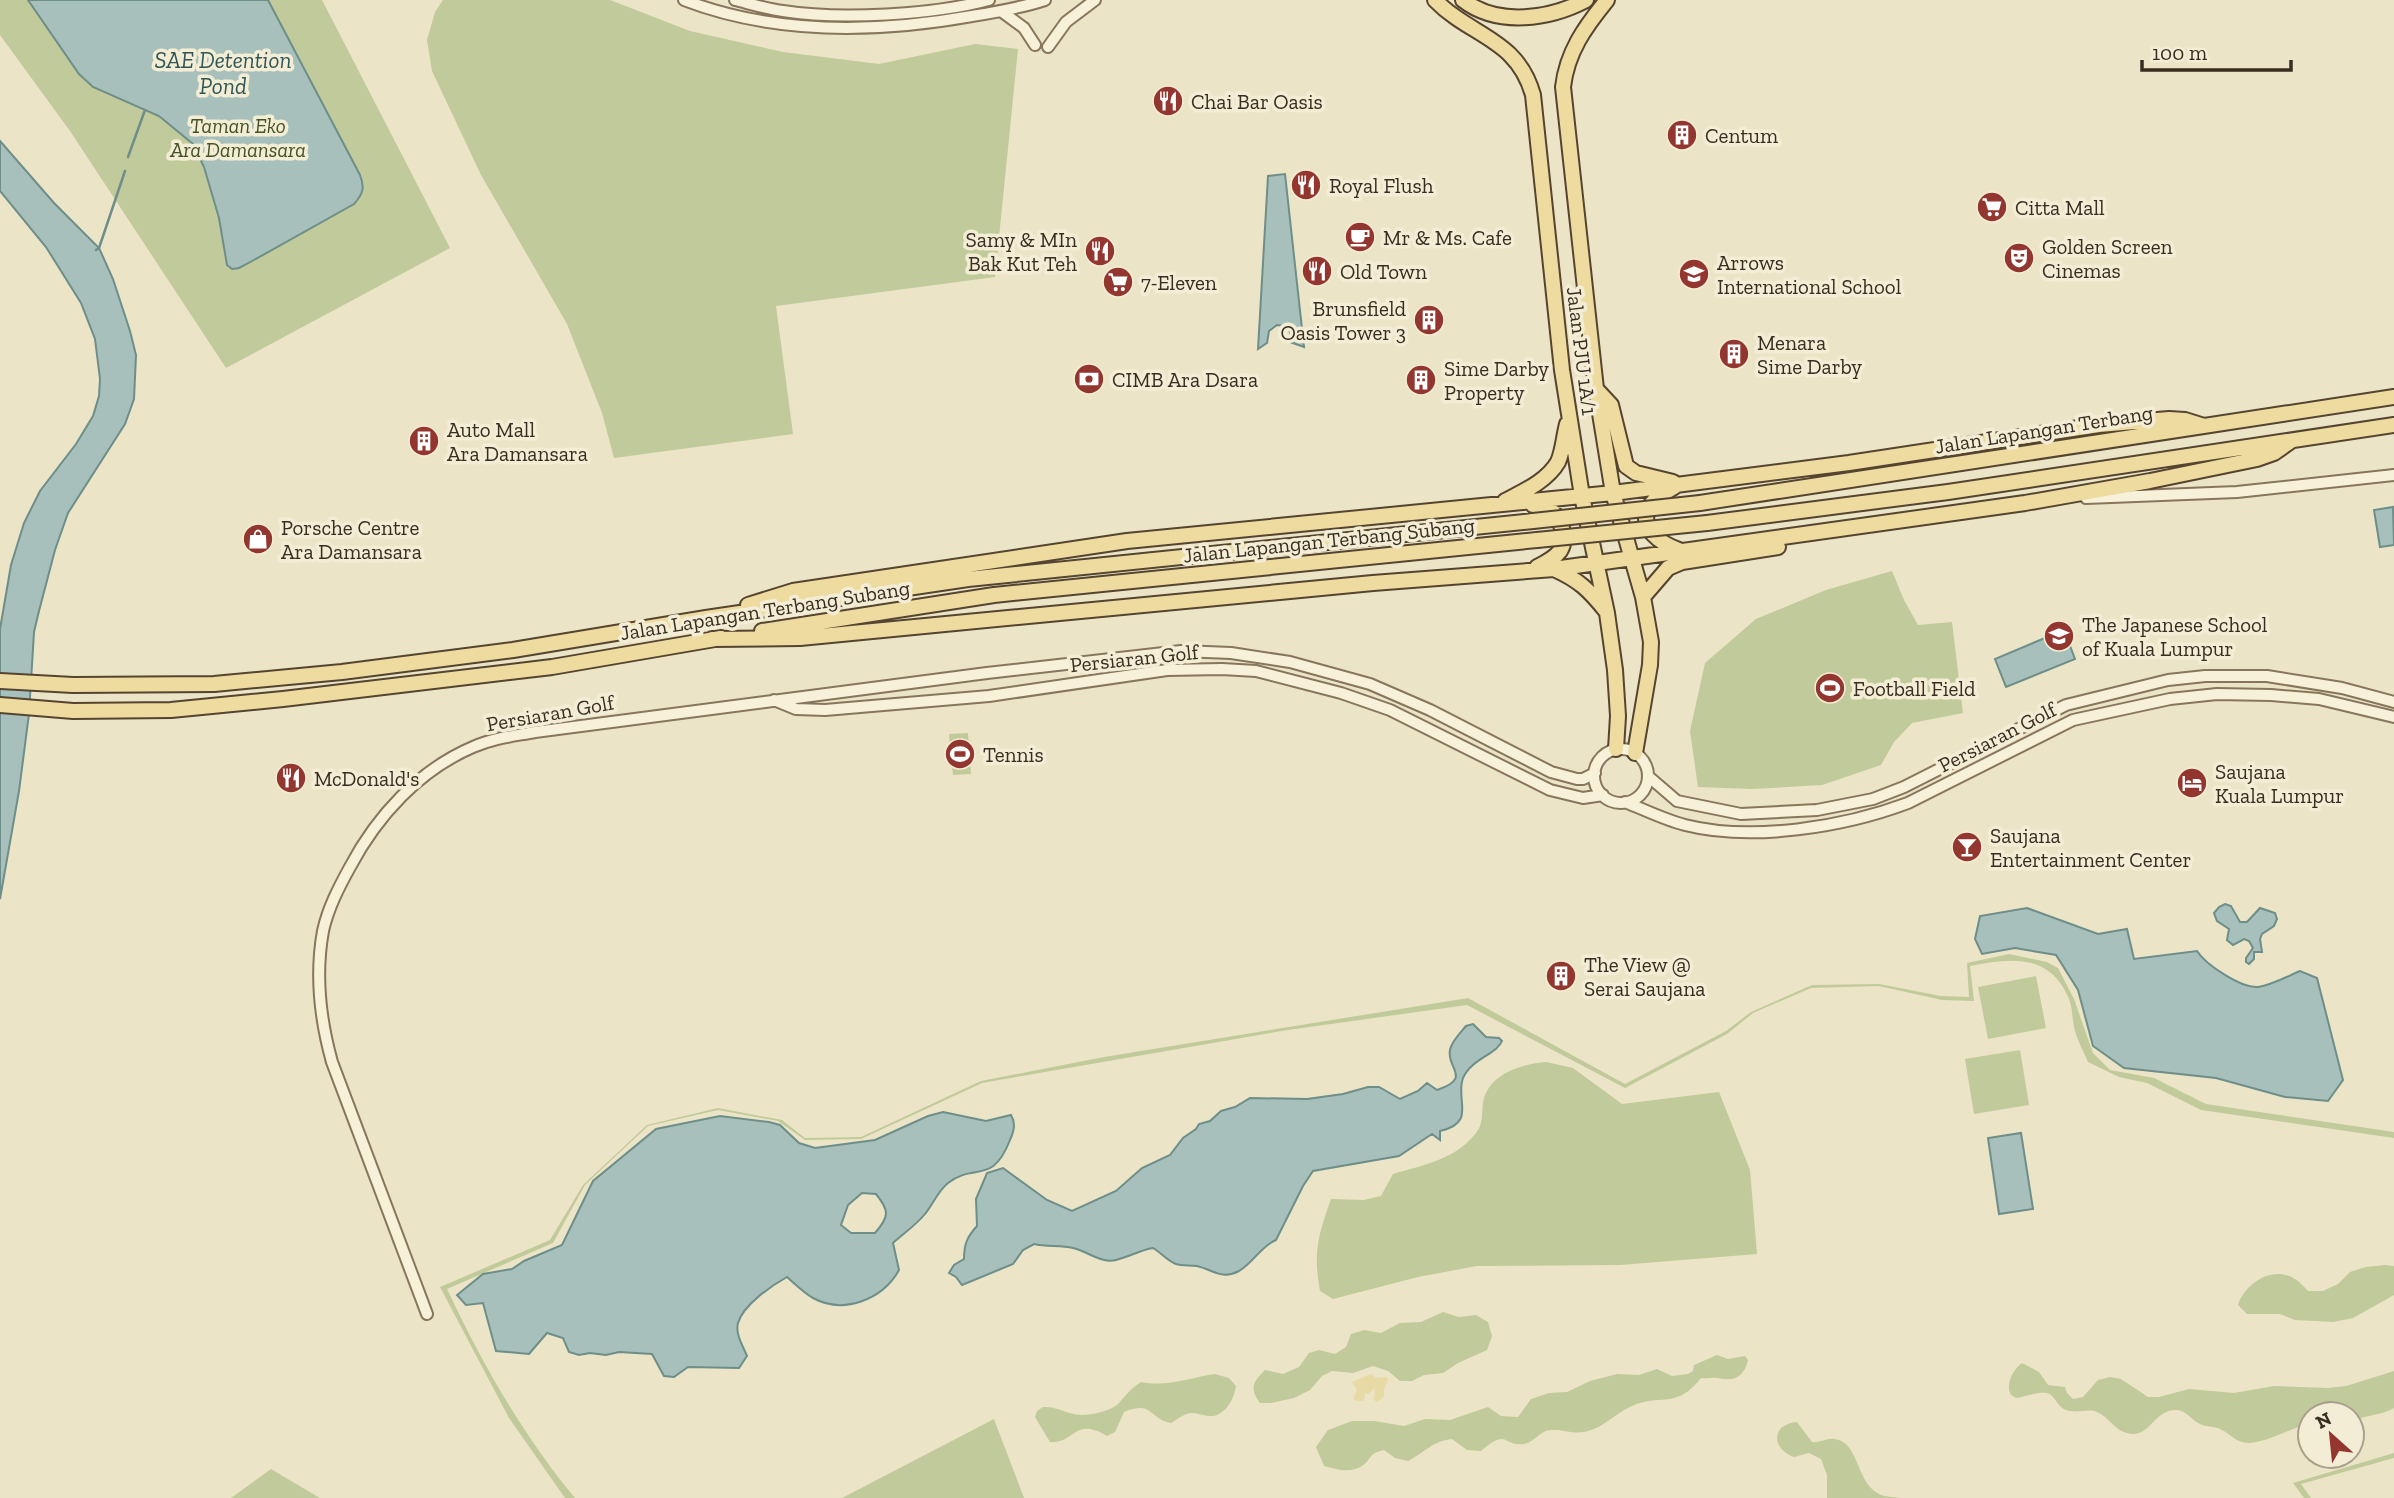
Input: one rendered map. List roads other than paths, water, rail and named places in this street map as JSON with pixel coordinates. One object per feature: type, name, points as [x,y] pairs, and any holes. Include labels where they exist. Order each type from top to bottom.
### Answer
[{"type":"main road","name":"Jalan PJU 1A/1","points":[[1436,0],[1445,10],[1502,46],[1516,60],[1530,82],[1560,356],[1581,496],[1607,612],[1615,670],[1618,716],[1616,749]]},
{"type":"main road","points":[[1463,0],[1480,10],[1519,17],[1544,16],[1568,10],[1586,0]]},
{"type":"main road","name":"Jalan PJU 1A/1","points":[[1607,0],[1585,27],[1577,42],[1565,69],[1563,87],[1596,389],[1613,493],[1643,597],[1651,642],[1650,666],[1635,753]]},
{"type":"main road","points":[[1596,389],[1611,405],[1626,466],[1636,473],[1680,484]]},
{"type":"main road","name":"Jalan Lapangan Terbang","points":[[1533,521],[1700,503],[2394,397]]},
{"type":"main road","points":[[1497,505],[1540,482],[1558,461],[1569,415]]},
{"type":"main road","points":[[706,618],[793,591],[1114,543],[1613,493],[1849,463],[2099,425],[2185,419],[2204,426]]},
{"type":"main road","points":[[712,639],[800,638],[1359,584],[1554,569],[2025,503],[2257,459],[2274,453],[2291,441],[2394,425]]},
{"type":"main road","name":"Jalan Lapangan Terbang Subang","points":[[0,705],[73,711],[172,710],[283,699],[552,667],[994,595],[1707,523],[1948,492],[2291,441]]},
{"type":"main road","points":[[1680,484],[1655,500],[1648,508],[1646,517],[1660,543],[1680,551]]},
{"type":"main road","points":[[1522,502],[1550,510],[1559,520],[1562,531],[1561,549],[1552,559],[1532,570]]},
{"type":"main road","name":"Jalan Lapangan Terbang Subang","points":[[0,681],[73,685],[214,684],[342,672],[513,650],[968,579],[1533,521]]},
{"type":"main road","points":[[1643,597],[1668,568],[1682,562],[1797,544],[1825,538],[1846,528]]},
{"type":"main road","points":[[1554,569],[1585,586],[1607,612]]},
{"type":"street","points":[[684,0],[751,19],[803,26],[852,28],[926,24],[1045,0]]},
{"type":"street","points":[[735,0],[782,11],[864,15],[989,0]]},
{"type":"street","points":[[1048,47],[1066,23],[1095,0]]},
{"type":"street","points":[[1001,11],[1024,28],[1035,46]]},
{"type":"street","points":[[2025,503],[2237,492],[2394,475]]},
{"type":"street","name":"Persiaran Golf","points":[[427,1314],[324,1035],[319,963],[324,928],[335,895],[364,841],[417,782],[473,747],[501,738],[535,732],[774,700],[1181,652],[1231,653],[1290,662],[1370,684],[1551,772],[1577,779],[1594,773]]},
{"type":"street","points":[[1290,662],[1292,679]]},
{"type":"street","name":"Persiaran Golf","points":[[774,700],[796,709],[825,710],[989,695],[1167,670],[1245,671],[1292,679],[1390,710],[1550,790],[1583,798],[1603,795]]},
{"type":"street","name":"Persiaran Golf","points":[[1648,776],[1677,801],[1741,814],[1817,810],[1873,799],[1904,787],[2066,705],[2168,680],[2206,676],[2266,676],[2342,688],[2394,702]]},
{"type":"street","name":"Persiaran Golf","points":[[1625,802],[1686,825],[1742,832],[1818,827],[1880,813],[1908,803],[2073,720],[2170,699],[2217,694],[2271,695],[2319,699],[2394,717]]},
{"type":"street","points":[[1616,749],[1635,753],[1647,767],[1647,783],[1639,796],[1625,802],[1617,802],[1603,795],[1595,781],[1594,773],[1601,758],[1616,749]]},
{"type":"water","name":"SAE Detention Pond","points":[[28,0],[268,0],[360,175],[363,187],[359,197],[354,204],[239,268],[232,269],[227,265],[219,218],[204,167],[193,144],[159,116],[93,87],[79,74]]},
{"type":"water","points":[[0,141],[54,203],[99,248],[113,279],[136,355],[134,399],[125,424],[68,513],[39,611],[34,632],[29,714],[19,791],[0,899],[0,629],[11,565],[24,523],[40,491],[76,444],[93,416],[99,396],[100,379],[95,339],[81,303],[46,247],[0,191]]},
{"type":"water","points":[[1285,174],[1304,347],[1290,342],[1290,332],[1286,326],[1277,325],[1269,331],[1267,343],[1258,349],[1268,176]]},
{"type":"water","points":[[2393,507],[2394,545],[2380,547],[2374,510]]},
{"type":"water","points":[[2064,630],[2075,659],[2006,687],[1995,659]]},
{"type":"water","points":[[2225,904],[2231,906],[2240,922],[2247,922],[2260,908],[2275,913],[2277,919],[2274,926],[2262,934],[2260,939],[2262,952],[2254,952],[2254,959],[2249,964],[2246,958],[2253,948],[2249,941],[2244,939],[2233,945],[2227,940],[2229,929],[2217,921],[2214,913]]},
{"type":"water","points":[[2027,908],[2098,934],[2127,929],[2134,959],[2197,951],[2225,975],[2243,984],[2258,987],[2300,971],[2317,978],[2343,1080],[2328,1101],[2285,1097],[2216,1078],[2124,1068],[2093,1046],[2078,990],[2056,955],[2015,948],[1982,954],[1975,939],[1980,916]]},
{"type":"water","points":[[1473,1024],[1486,1037],[1499,1038],[1502,1041],[1495,1050],[1472,1066],[1463,1078],[1462,1110],[1458,1122],[1440,1131],[1440,1140],[1432,1134],[1399,1156],[1313,1171],[1276,1240],[1233,1274],[1176,1264],[1153,1248],[1111,1261],[1073,1248],[1034,1244],[1023,1250],[1013,1264],[962,1285],[949,1273],[954,1265],[964,1259],[967,1241],[977,1226],[976,1199],[987,1173],[1003,1168],[1047,1200],[1072,1211],[1116,1191],[1142,1168],[1170,1155],[1183,1138],[1199,1124],[1210,1121],[1221,1111],[1250,1098],[1307,1099],[1379,1087],[1400,1099],[1418,1091],[1427,1083],[1437,1090],[1448,1086],[1456,1077],[1450,1056],[1451,1047],[1466,1026]]},
{"type":"water","points":[[943,1112],[986,1121],[1011,1115],[1014,1127],[997,1163],[948,1183],[921,1218],[893,1243],[899,1270],[883,1289],[873,1296],[850,1304],[825,1303],[810,1296],[787,1277],[758,1297],[746,1309],[738,1323],[738,1336],[747,1356],[739,1368],[688,1367],[674,1377],[664,1376],[652,1354],[619,1352],[579,1355],[569,1352],[563,1338],[547,1333],[529,1354],[496,1351],[483,1303],[466,1305],[457,1295],[483,1274],[512,1269],[562,1245],[593,1181],[656,1129],[720,1116],[780,1125],[799,1143],[815,1148],[875,1140]],"holes":[[[862,1193],[876,1194],[884,1205],[886,1214],[875,1233],[851,1233],[841,1225],[848,1205]]]},
{"type":"water","points":[[2021,1133],[2033,1209],[1999,1214],[1988,1138]]},
{"type":"waterway","points":[[128,157],[145,110]]},
{"type":"waterway","points":[[96,250],[99,248],[125,171]]},
{"type":"place","name":"Chai Bar Oasis","points":[[1168,101]]},
{"type":"place","name":"Centum","points":[[1682,135]]},
{"type":"place","name":"Royal Flush","points":[[1306,185]]},
{"type":"place","name":"Citta Mall","points":[[1992,207]]},
{"type":"place","name":"Mr & Ms. Cafe","points":[[1360,237]]},
{"type":"place","name":"Samy & MIn Bak Kut Teh","points":[[1100,251]]},
{"type":"place","name":"Golden Screen Cinemas","points":[[2019,258]]},
{"type":"place","name":"Old Town","points":[[1317,271]]},
{"type":"place","name":"Arrows International School","points":[[1694,274]]},
{"type":"place","name":"7-Eleven","points":[[1118,282]]},
{"type":"place","name":"Brunsfield Oasis Tower 3","points":[[1429,320]]},
{"type":"place","name":"Menara Sime Darby","points":[[1734,354]]},
{"type":"place","name":"CIMB Ara Dsara","points":[[1089,379]]},
{"type":"place","name":"Sime Darby Property","points":[[1421,380]]},
{"type":"place","name":"Auto Mall Ara Damansara","points":[[424,441]]},
{"type":"place","name":"Porsche Centre Ara Damansara","points":[[258,539]]},
{"type":"place","name":"The Japanese School of Kuala Lumpur","points":[[2059,636]]},
{"type":"place","name":"Football Field","points":[[1830,688]]},
{"type":"place","name":"Tennis","points":[[960,754]]},
{"type":"place","name":"McDonald's","points":[[291,778]]},
{"type":"place","name":"Saujana Kuala Lumpur","points":[[2192,783]]},
{"type":"place","name":"Saujana Entertainment Center","points":[[1967,847]]},
{"type":"place","name":"The View @ Serai Saujana","points":[[1561,976]]},
{"type":"park label","name":"Taman Eko Ara Damansara","points":[[238,137]]}]
